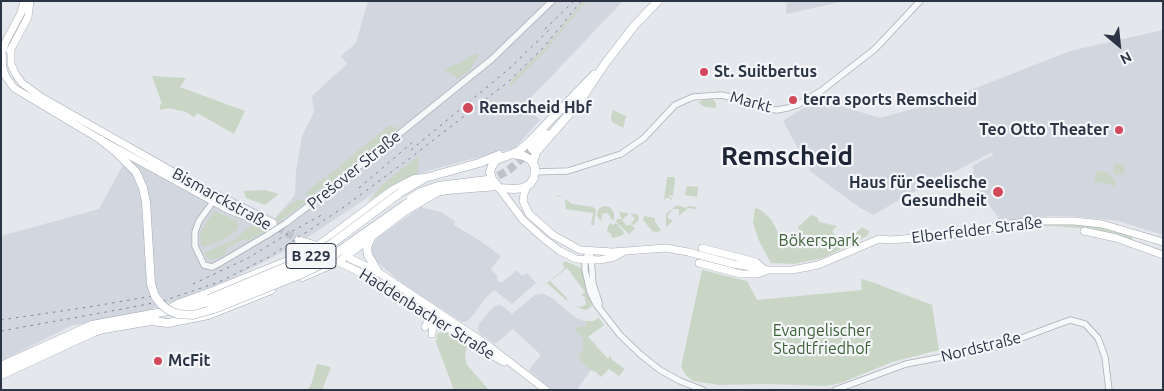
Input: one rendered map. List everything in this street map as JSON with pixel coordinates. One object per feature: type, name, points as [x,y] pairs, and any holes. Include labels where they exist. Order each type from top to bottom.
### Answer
[{"type":"main road","points":[[3,69],[2,52],[19,17],[24,1]]},
{"type":"main road","points":[[3,69],[28,17],[30,1]]},
{"type":"main road","name":"B 229","points":[[533,163],[535,154],[578,104],[604,65],[634,26],[658,1]]},
{"type":"main road","points":[[16,39],[15,34],[21,23],[19,17]]},
{"type":"main road","name":"Bismarckstraße","points":[[3,69],[14,88],[88,128],[155,162],[215,198],[235,212],[277,228],[274,224],[215,198],[100,140],[88,128],[22,83],[12,67],[11,49]]},
{"type":"main road","name":"B 229","points":[[498,187],[492,179],[492,166],[496,160],[524,147],[604,65]]},
{"type":"main road","points":[[532,149],[590,88]]},
{"type":"main road","points":[[100,140],[136,172],[143,188],[146,202],[151,284],[159,302],[170,311],[178,314],[193,315],[214,310],[309,271],[328,261],[339,251]]},
{"type":"main road","name":"B 229","points":[[1,366],[92,325],[210,302],[314,254],[334,242],[401,192],[425,178],[500,155],[510,155]]},
{"type":"main road","points":[[510,155],[528,158],[533,163],[536,172],[524,194],[523,201],[529,214],[563,241],[580,250],[675,249],[733,264],[767,270]]},
{"type":"main road","points":[[135,159],[140,157],[155,162]]},
{"type":"main road","name":"B 229","points":[[166,312],[178,304],[316,248],[393,190],[414,179],[425,178]]},
{"type":"main road","points":[[406,204],[416,194],[438,186],[486,180]]},
{"type":"main road","name":"B 229","points":[[1,375],[94,332],[177,316],[339,251],[406,204],[436,192],[498,187],[514,189],[527,186]]},
{"type":"main road","points":[[498,187],[523,220],[544,239],[574,258],[614,257],[626,251]]},
{"type":"main road","name":"B 229","points":[[151,321],[168,323],[208,316],[337,262],[405,212],[436,192]]},
{"type":"main road","name":"Elberfelder Straße","points":[[767,270],[792,270],[818,265],[878,240],[951,235],[1008,224],[1058,220],[1107,225],[1163,242]]},
{"type":"main road","points":[[1084,231],[1116,238],[1163,254]]},
{"type":"main road","points":[[1142,248],[1146,236]]},
{"type":"main road","points":[[371,237],[367,252],[369,259],[378,272]]},
{"type":"main road","points":[[299,240],[316,248],[337,262]]},
{"type":"main road","points":[[297,257],[301,250],[299,240]]},
{"type":"main road","points":[[316,248],[347,256]]},
{"type":"main road","points":[[702,248],[756,262],[767,270]]},
{"type":"main road","name":"Haddenbacher Straße","points":[[347,256],[378,272],[426,303],[448,324],[489,346],[546,390]]},
{"type":"main road","name":"Haddenbacher Straße","points":[[337,262],[362,272],[433,319]]},
{"type":"main road","points":[[698,263],[741,274],[757,274],[767,270]]},
{"type":"main road","points":[[414,306],[425,327],[428,321],[433,319],[441,317],[448,324],[432,334],[433,319],[432,312],[426,303]]},
{"type":"main road","name":"Haddenbacher Straße","points":[[466,335],[472,344],[516,367]]},
{"type":"main road","points":[[472,344],[480,343],[489,346]]},
{"type":"main road","points":[[27,354],[29,362]]},
{"type":"street","name":"Prešover Straße","points":[[215,198],[199,221],[194,232],[195,246],[204,265],[212,267],[286,223],[327,192],[492,59],[552,1]]},
{"type":"street","name":"Markt","points":[[536,172],[568,171],[621,154],[639,143],[681,101],[700,95],[721,95],[768,109],[781,110],[797,105],[811,98],[880,45],[920,1]]},
{"type":"street","points":[[590,251],[587,283],[596,304],[625,340],[648,362],[680,381],[703,390]]},
{"type":"street","name":"Nordstraße","points":[[835,390],[906,364],[1000,346],[1070,320],[1085,324],[1098,338],[1105,357],[1109,390]]},
{"type":"shaded area","points":[[368,1],[623,1],[525,104],[540,120],[515,148],[437,168],[388,184],[296,245],[229,280],[120,321],[73,325],[1,361],[1,236],[99,209],[134,145],[199,181],[275,218],[295,195],[296,172],[302,136],[314,112],[312,96],[347,64],[341,56],[356,43]]},
{"type":"shaded area","points":[[787,1],[845,1],[786,14]]},
{"type":"shaded area","points":[[1163,30],[1163,235],[1118,221],[1081,217],[1052,216],[994,223],[998,220],[998,217],[972,184],[971,179],[974,170],[972,166],[993,155],[992,152],[952,173],[951,171],[873,215],[860,208],[811,172],[783,121],[818,99],[880,118],[948,99],[1070,51]]},
{"type":"shaded area","points":[[422,206],[423,208],[441,212],[455,221],[454,225],[501,256],[491,269],[498,277],[496,279],[501,283],[517,270],[522,276],[527,273],[536,283],[512,304],[494,290],[466,322],[462,322],[403,284],[372,256],[372,246],[377,238]]},
{"type":"shaded area","points":[[544,294],[552,298],[576,318],[585,321],[587,325],[581,330],[596,345],[585,357],[594,365],[577,390],[551,390],[529,370],[541,355],[513,329],[495,344],[480,334],[478,330],[479,324],[494,306],[501,305],[512,314],[535,295]]},
{"type":"green space","points":[[583,1],[586,1],[552,43],[511,86],[509,83],[546,47]]},
{"type":"green space","points":[[476,53],[478,56],[470,70],[458,79],[444,69],[460,63]]},
{"type":"green space","points":[[152,76],[186,78],[180,87],[245,111],[234,134],[197,113],[194,117],[186,112],[169,108],[160,110],[160,105],[162,104]]},
{"type":"green space","points":[[713,99],[716,103],[716,108],[705,107],[699,103],[703,100]]},
{"type":"green space","points":[[613,110],[626,116],[623,128],[612,122]]},
{"type":"green space","points":[[389,126],[399,128],[344,172],[339,166]]},
{"type":"green space","points":[[417,157],[419,160],[417,173],[396,183],[367,202],[383,184]]},
{"type":"green space","points":[[1119,163],[1125,169],[1119,175],[1113,169]]},
{"type":"green space","points":[[338,168],[343,173],[332,183],[327,176]]},
{"type":"green space","points":[[1096,171],[1108,172],[1116,181],[1115,186],[1094,181]]},
{"type":"green space","points":[[325,177],[329,182],[312,196],[304,194]]},
{"type":"green space","points":[[667,177],[675,179],[673,196],[669,195],[672,198],[670,202],[670,198],[666,198],[664,201]]},
{"type":"green space","points":[[687,186],[698,187],[697,197],[685,195]]},
{"type":"green space","points":[[265,190],[279,194],[265,205],[246,198],[244,191]]},
{"type":"green space","points":[[298,199],[308,201],[278,222],[277,216]]},
{"type":"green space","points":[[565,199],[572,204],[593,207],[596,210],[594,225],[591,225],[593,213],[565,209]]},
{"type":"green space","points":[[677,205],[686,208],[688,206],[696,207],[696,209],[688,208],[679,216],[679,209],[673,209],[668,218],[673,221],[666,227],[666,214]]},
{"type":"green space","points":[[603,206],[610,207],[614,213],[614,220],[611,219],[608,213],[602,214],[601,221],[597,216],[598,210]]},
{"type":"green space","name":"Bökerspark","points":[[755,208],[761,210],[771,219],[785,246],[802,237],[798,227],[811,215],[817,217],[819,222],[837,226],[832,231],[842,244],[846,243],[862,227],[869,231],[869,233],[867,236],[823,258],[794,264],[771,263],[759,241],[753,223]]},
{"type":"green space","points":[[214,211],[236,220],[238,229],[223,240],[202,247],[200,238],[202,229]]},
{"type":"green space","points":[[620,212],[629,213],[622,220],[627,226],[630,224],[635,228],[629,234],[616,222],[617,219],[622,219]]},
{"type":"green space","points":[[631,214],[638,215],[639,220],[633,225],[631,223],[635,219]]},
{"type":"green space","points":[[644,216],[655,218],[655,222],[661,230],[656,233],[653,232],[643,220]]},
{"type":"green space","points":[[611,223],[613,225],[616,223],[624,232],[623,235],[613,238],[607,232],[608,226]]},
{"type":"green space","points":[[1072,223],[1105,227],[1133,235],[1132,240],[1094,229],[1052,226],[1017,227],[1017,225]]},
{"type":"green space","points":[[253,225],[262,226],[266,231],[248,241],[244,239],[226,249],[227,253],[220,257],[211,260],[206,258],[204,253],[233,240]]},
{"type":"green space","points":[[565,261],[581,268],[592,303],[588,309],[585,310],[574,306],[581,307],[586,304],[585,297],[581,295],[585,292],[567,268],[550,281],[567,298],[567,301],[547,283],[565,268],[562,264]]},
{"type":"green space","name":"Evangelischer Stadtfriedhof","points":[[702,270],[747,281],[757,300],[862,290],[861,279],[872,282],[932,305],[939,350],[892,362],[841,383],[826,386],[720,385],[693,381],[681,367]]},
{"type":"green space","points":[[599,318],[604,325],[588,337],[608,359],[610,356],[612,360],[625,369],[619,376],[609,369],[601,377],[589,369],[578,357],[583,349],[583,338],[575,330],[578,327],[587,326],[585,321],[593,321]]},
{"type":"green space","points":[[441,332],[448,333],[467,345],[465,355],[467,365],[489,390],[454,390],[436,342],[437,334]]},
{"type":"green space","points":[[317,364],[331,367],[322,390],[308,390],[312,382]]},
{"type":"tunnel","points":[[487,180],[509,170],[532,149]]},
{"type":"tunnel","points":[[277,228],[299,240]]},
{"type":"railway","points":[[545,29],[574,1]]},
{"type":"railway","points":[[1,331],[163,301],[219,282],[269,257],[344,207],[508,82],[544,47],[581,1]]},
{"type":"railway","points":[[411,150],[510,68],[552,27]]},
{"type":"railway","points":[[359,188],[414,141]]},
{"type":"railway","points":[[193,284],[248,258],[325,213]]},
{"type":"railway","points":[[1,320],[152,296]]},
{"type":"place","name":"St. Suitbertus","points":[[704,72]]},
{"type":"place","name":"terra sports Remscheid","points":[[793,100]]},
{"type":"place","name":"Remscheid Hbf","points":[[468,108]]},
{"type":"place","name":"Teo Otto Theater","points":[[1119,130]]},
{"type":"place","name":"Haus für Seelische Gesundheit","points":[[998,192]]},
{"type":"place","name":"McFit","points":[[158,361]]},
{"type":"district","name":"Remscheid","points":[[787,156]]}]
